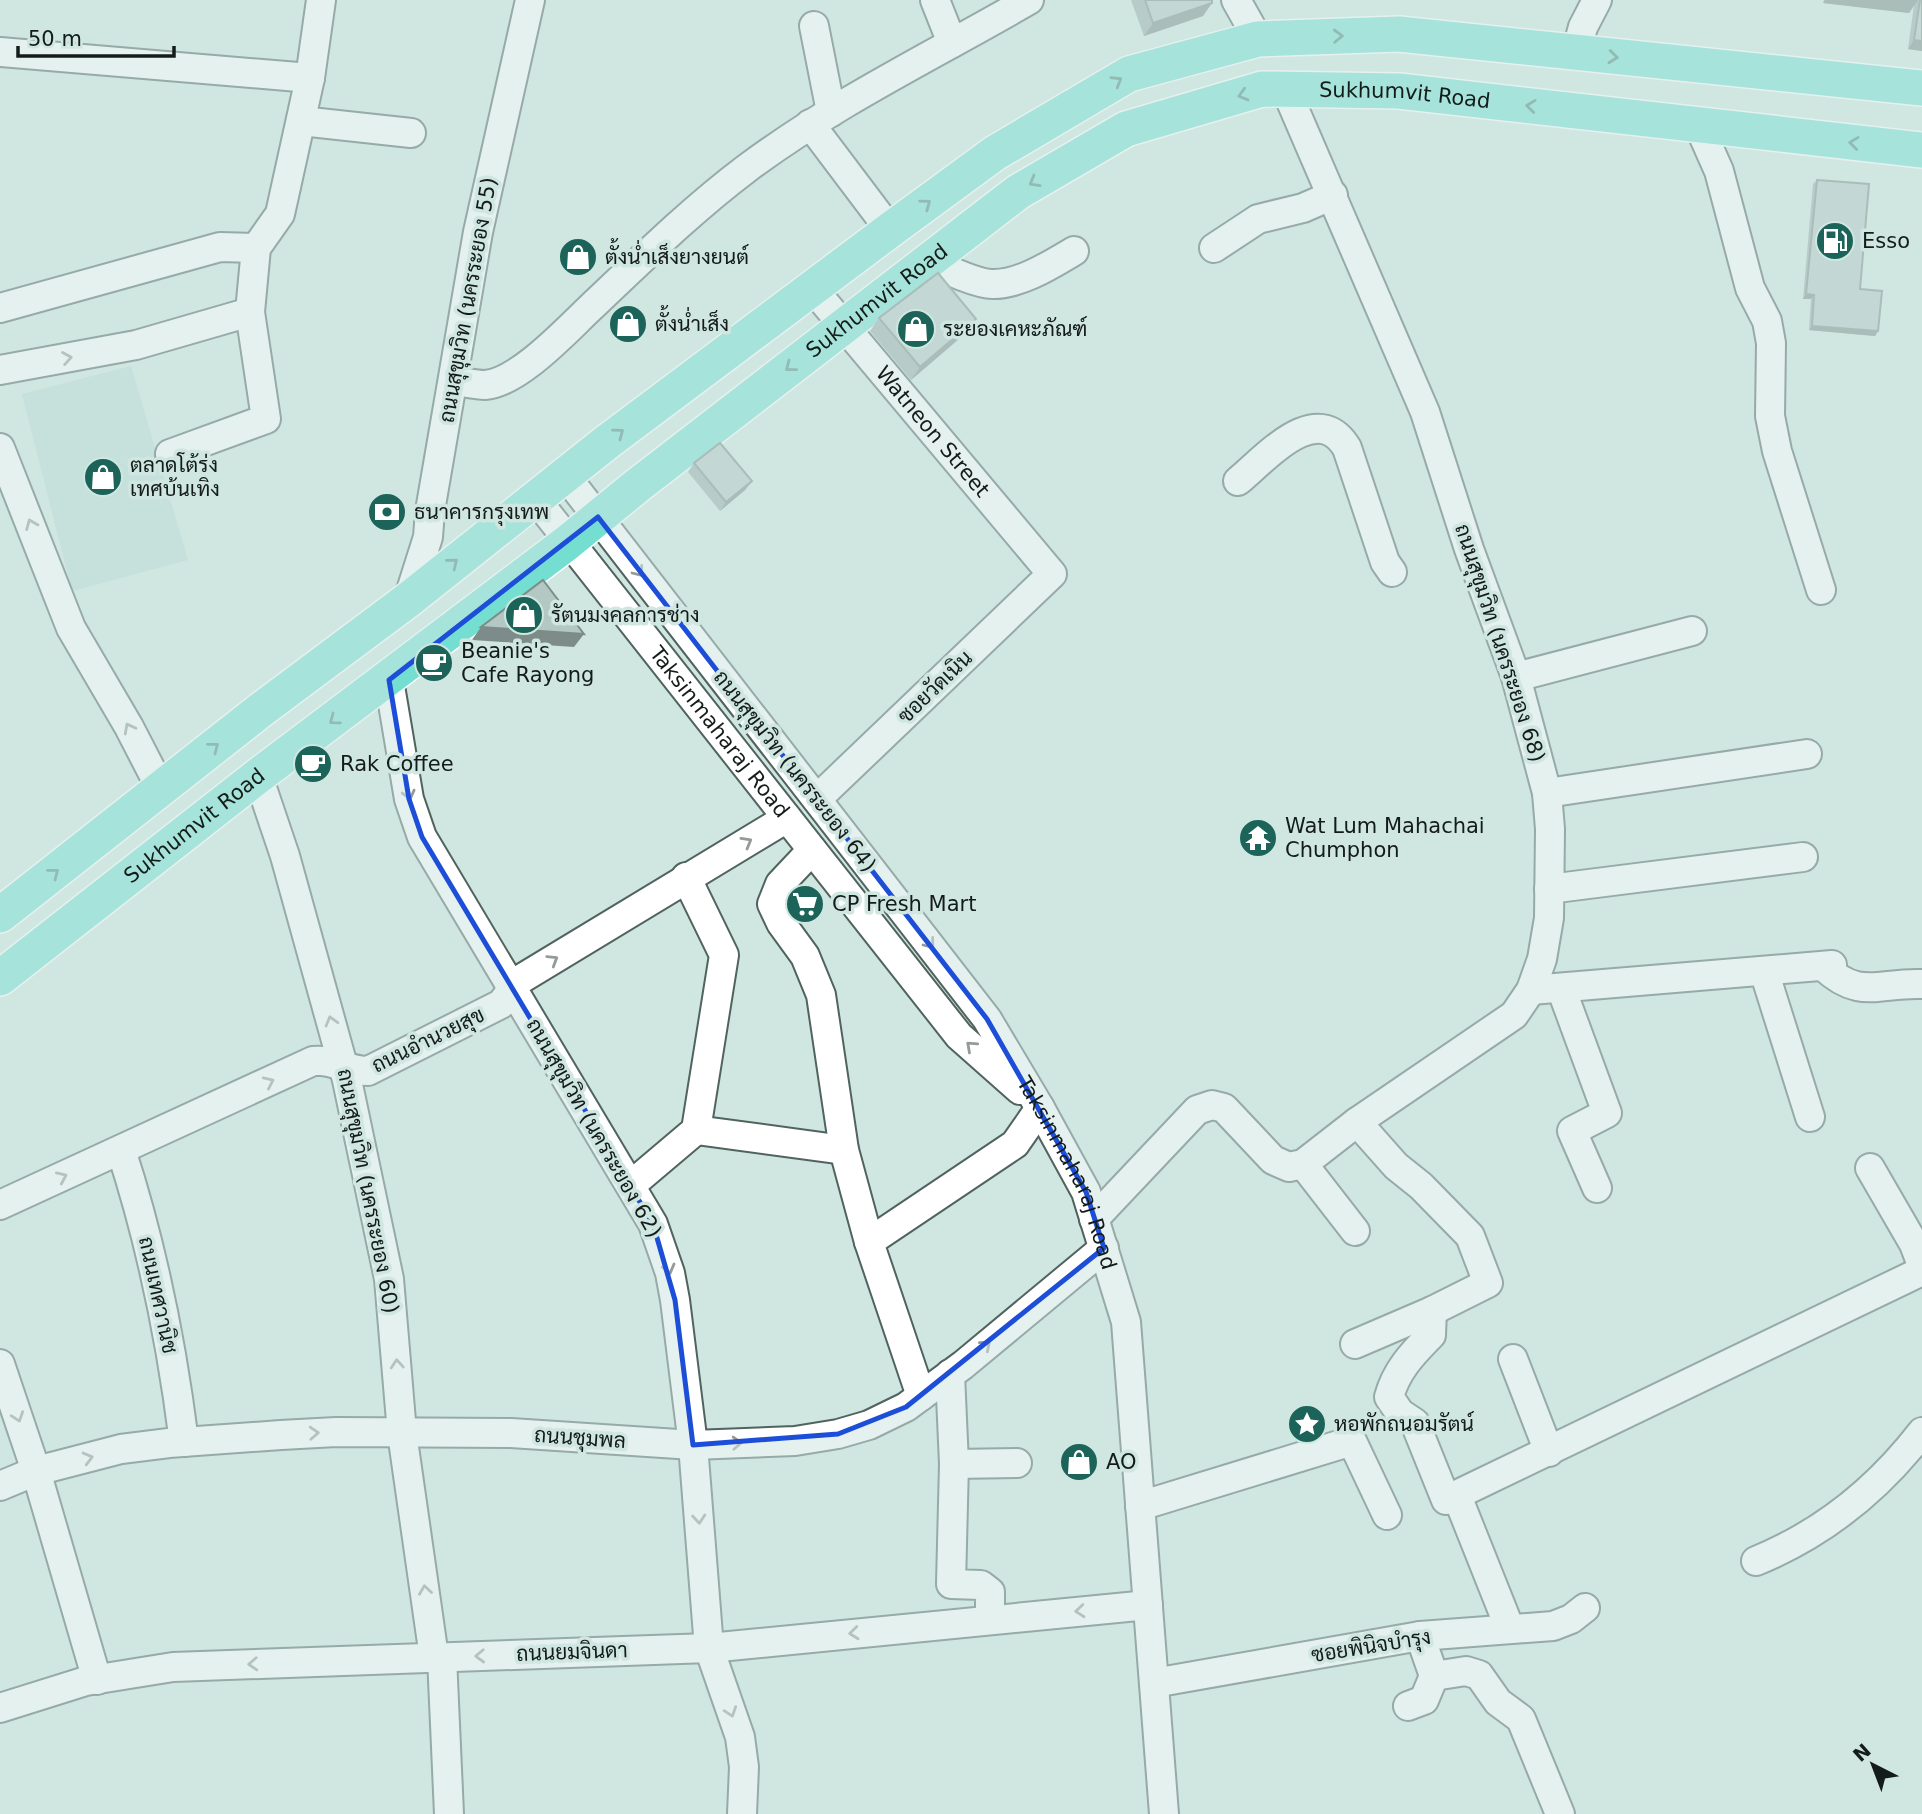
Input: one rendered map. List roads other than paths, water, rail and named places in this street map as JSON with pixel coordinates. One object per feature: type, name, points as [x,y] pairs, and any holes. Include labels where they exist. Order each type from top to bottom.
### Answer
[{"type":"main road","points":[[0,915],[408,600],[535,498],[890,230],[995,153],[1129,74],[1258,39],[1399,34],[1922,88]]},
{"type":"main road","name":"Sukhumvit Road","points":[[0,978],[258,776],[389,680],[569,541],[1018,191],[1126,129],[1262,89],[1399,91],[1922,150]]},
{"type":"main road","points":[[161,789],[190,830]]},
{"type":"street","points":[[170,454],[265,419],[250,312],[256,248],[281,214],[310,78],[321,0]]},
{"type":"street","name":"ถนนสุขุมวิท (นครระยอง 55)","points":[[408,600],[428,537],[430,511],[478,232],[530,0]]},
{"type":"street","points":[[935,0],[952,43]]},
{"type":"street","points":[[454,381],[484,385],[502,382],[512,376],[554,343],[687,216],[746,169],[821,118],[1029,0]]},
{"type":"street","points":[[1236,0],[1258,39]]},
{"type":"street","points":[[1576,53],[1583,27],[1597,0]]},
{"type":"street","points":[[814,26],[821,118],[890,230]]},
{"type":"street","points":[[0,52],[310,78]]},
{"type":"street","name":"ถนนสุขุมวิท (นครระยอง 68)","points":[[1286,90],[1425,412],[1469,549],[1516,677],[1547,793],[1550,829],[1549,918],[1544,945],[1531,990],[1514,1015],[1357,1122],[1303,1164]]},
{"type":"street","points":[[301,121],[411,133]]},
{"type":"street","points":[[1699,126],[1718,171],[1750,288],[1767,321],[1771,343],[1770,416],[1777,451],[1821,590]]},
{"type":"street","points":[[1214,248],[1258,219],[1303,208],[1333,195]]},
{"type":"street","points":[[0,307],[219,247],[256,248]]},
{"type":"street","points":[[928,261],[954,273],[994,285],[1036,274],[1074,251]]},
{"type":"street","name":"Watneon Street","points":[[813,289],[1052,574]]},
{"type":"street","points":[[0,370],[136,345],[250,312]]},
{"type":"street","points":[[1238,481],[1285,441],[1300,432],[1327,430],[1340,436],[1347,448],[1385,562],[1392,572]]},
{"type":"street","points":[[0,448],[71,628],[129,727],[161,789]]},
{"type":"street","name":"ถนนสุขุมวิท (นครระยอง 64)","points":[[565,475],[987,1018],[1040,1108]]},
{"type":"street","name":"Taksinmaharaj Road","points":[[535,498],[959,1035],[1040,1108],[1086,1192],[1126,1322],[1164,1814]]},
{"type":"street","name":"ซอยวัดเนิน","points":[[817,799],[884,738],[1052,574]]},
{"type":"street","points":[[1516,677],[1692,631]]},
{"type":"street","name":"ถนนสุขุมวิท (นครระยอง 62)","points":[[389,680],[410,799],[422,837],[631,1185],[653,1224],[670,1273],[693,1445],[709,1647],[740,1737],[744,1767],[742,1814]]},
{"type":"street","points":[[1547,793],[1807,754]]},
{"type":"street","name":"ถนนสุขุมวิท (นครระยอง 60)","points":[[258,776],[285,856],[343,1065],[389,1279],[402,1433],[438,1657],[449,1814]]},
{"type":"street","name":"ถนนอำนวยสุข","points":[[0,1205],[313,1061],[323,1060],[354,1071],[368,1071],[501,1004],[511,985],[787,818]]},
{"type":"street","points":[[812,850],[780,884],[772,904],[781,923],[805,956],[821,995],[844,1150],[869,1242],[920,1396]]},
{"type":"street","points":[[1549,888],[1803,857]]},
{"type":"street","points":[[631,1185],[696,1130],[724,955],[686,877]]},
{"type":"street","points":[[1531,990],[1828,966],[1835,978],[1853,987],[1880,989],[1903,984],[1922,985]]},
{"type":"street","points":[[1764,971],[1810,1117]]},
{"type":"street","points":[[1561,988],[1607,1113],[1572,1131],[1597,1188]]},
{"type":"street","points":[[1094,1219],[1197,1110],[1212,1105],[1224,1108],[1273,1160],[1289,1167],[1303,1164],[1356,1231]]},
{"type":"street","points":[[869,1242],[1015,1144],[1040,1108]]},
{"type":"street","points":[[1355,1344],[1432,1311],[1488,1283],[1470,1236],[1421,1186],[1396,1166],[1357,1122]]},
{"type":"street","points":[[696,1130],[844,1150]]},
{"type":"street","name":"ถนนเทศวานิช","points":[[121,1150],[138,1202],[177,1386],[184,1442]]},
{"type":"street","points":[[1870,1168],[1914,1244],[1922,1265]]},
{"type":"street","name":"ถนนชุมพล","points":[[0,1486],[36,1471],[121,1449],[336,1432],[510,1433],[693,1445],[795,1441],[838,1434],[869,1425],[906,1406],[950,1374],[1104,1248]]},
{"type":"street","points":[[1432,1311],[1431,1335],[1394,1377],[1389,1397],[1400,1413],[1415,1423],[1446,1500],[1922,1271]]},
{"type":"street","points":[[1513,1359],[1549,1452]]},
{"type":"street","points":[[0,1364],[36,1471],[97,1680]]},
{"type":"street","points":[[950,1374],[954,1464],[951,1584],[981,1586],[990,1592],[990,1620]]},
{"type":"street","points":[[1756,1562],[1811,1534],[1842,1513],[1877,1483],[1922,1432]]},
{"type":"street","points":[[1140,1506],[1352,1441],[1387,1516]]},
{"type":"street","points":[[954,1464],[1017,1464]]},
{"type":"street","points":[[1457,1496],[1510,1629]]},
{"type":"street","name":"ถนนยมจินดา","points":[[0,1708],[97,1680],[173,1667],[709,1647],[1148,1605]]},
{"type":"street","name":"ซอยพินิจบำรุง","points":[[1154,1683],[1420,1636],[1553,1626],[1571,1619],[1586,1608]]},
{"type":"street","points":[[1408,1706],[1424,1700],[1434,1676],[1420,1636]]},
{"type":"street","points":[[1434,1676],[1466,1671],[1479,1675],[1498,1702],[1521,1719],[1560,1814]]},
{"type":"place","name":"Esso","points":[[1835,241]]},
{"type":"place","name":"ตั้งน่ำเส็งยางยนต์","points":[[578,257]]},
{"type":"place","name":"ตั้งน่ำเส็ง","points":[[628,324]]},
{"type":"place","name":"ระยองเคหะภัณฑ์","points":[[916,329]]},
{"type":"place","name":"ตลาดโต้รุ่ง เทศบ้นเทิง","points":[[103,477]]},
{"type":"place","name":"ธนาคารกรุงเทพ","points":[[387,512]]},
{"type":"place","name":"รัตนมงคลการช่าง","points":[[524,615]]},
{"type":"place","name":"Beanie's Cafe Rayong","points":[[434,663]]},
{"type":"place","name":"Rak Coffee","points":[[313,764]]},
{"type":"place","name":"Wat Lum Mahachai Chumphon","points":[[1258,838]]},
{"type":"place","name":"CP Fresh Mart","points":[[805,904]]},
{"type":"place","name":"หอพักถนอมรัตน์","points":[[1307,1424]]},
{"type":"place","name":"AO","points":[[1079,1462]]}]
